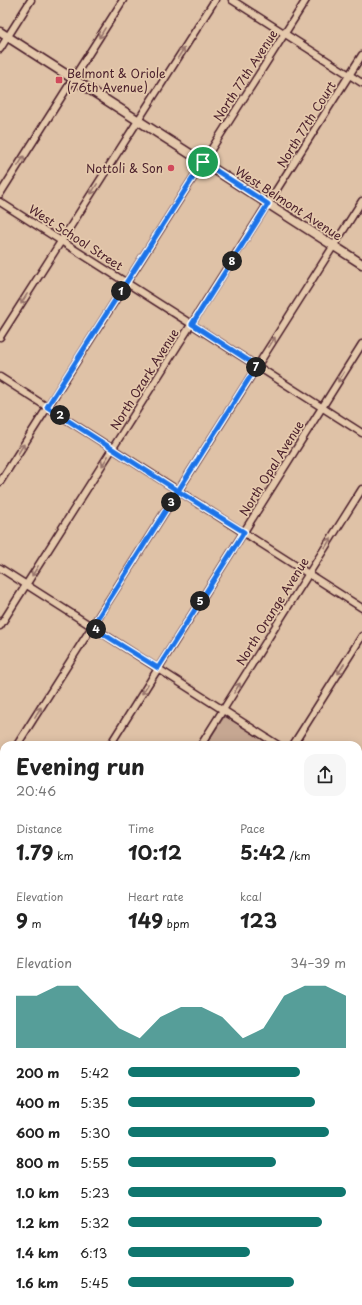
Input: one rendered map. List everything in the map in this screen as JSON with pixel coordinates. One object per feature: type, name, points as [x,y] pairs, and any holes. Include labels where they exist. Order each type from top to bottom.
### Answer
[{"type":"main road","name":"West Belmont Avenue","points":[[0,32],[362,264]]},
{"type":"street","points":[[0,49],[31,0]]},
{"type":"street","points":[[0,194],[123,0]]},
{"type":"street","points":[[0,337],[215,0]]},
{"type":"street","points":[[232,0],[362,83]]},
{"type":"street","name":"North 77th Avenue","points":[[0,482],[306,0]]},
{"type":"street","name":"North 77th Court","points":[[268,204],[362,55]]},
{"type":"street","points":[[20,741],[362,201]]},
{"type":"street","name":"West School Street","points":[[0,202],[362,433]]},
{"type":"street","name":"North Ozark Avenue","points":[[0,626],[268,204]]},
{"type":"street","name":"North Opal Avenue","points":[[112,741],[362,344]]},
{"type":"street","points":[[0,377],[362,608]]},
{"type":"street","name":"North Orange Avenue","points":[[204,741],[362,490]]},
{"type":"street","points":[[0,568],[272,741]]},
{"type":"street","points":[[296,741],[362,636]]},
{"type":"shaded area","points":[[224,717],[226,717],[265,741],[209,741]]},
{"type":"place","name":"Belmont & Oriole (76th Avenue)","points":[[59,80]]},
{"type":"place","name":"Nottoli & Son","points":[[171,168]]},
{"type":"route","points":[[203,162],[47,407],[178,491],[92,627],[158,668],[244,532],[178,491],[257,366],[192,324],[268,204],[203,162]]}]
